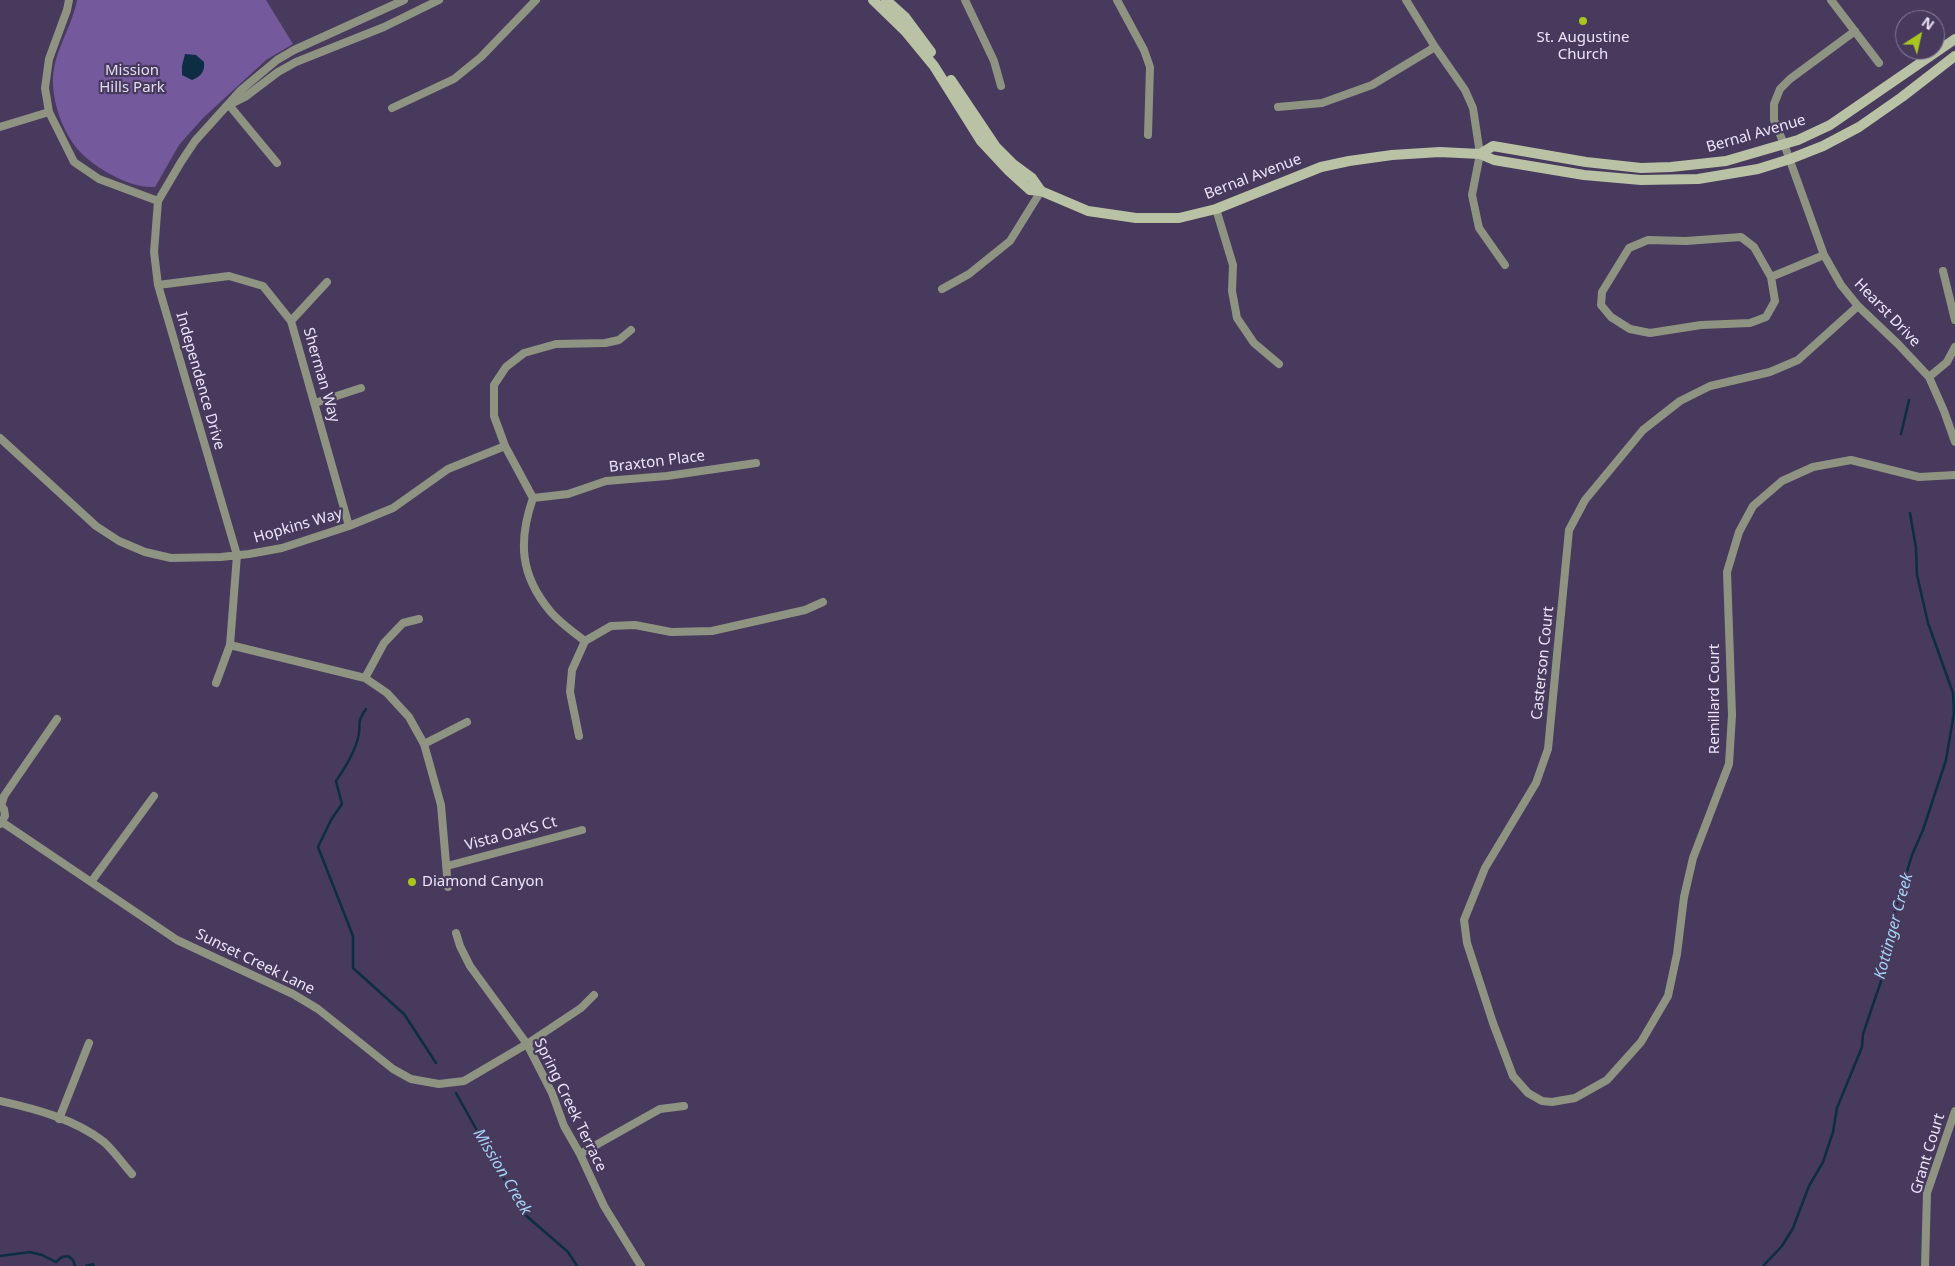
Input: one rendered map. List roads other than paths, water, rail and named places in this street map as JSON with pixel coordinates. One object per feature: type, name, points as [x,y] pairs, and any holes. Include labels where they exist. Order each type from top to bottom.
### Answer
[{"type":"main road","name":"Bernal Avenue","points":[[873,0],[906,32],[934,66],[981,141],[1030,190],[1041,191],[1088,211],[1136,218],[1179,218],[1216,209],[1300,174],[1349,161],[1399,154],[1440,152],[1480,154],[1494,160],[1584,175],[1641,180],[1698,179],[1758,169],[1823,146],[1859,127],[1955,56]]},
{"type":"main road","name":"Bernal Avenue","points":[[886,0],[905,17],[996,146],[1013,164],[1032,178],[1041,191]]},
{"type":"main road","name":"Bernal Avenue","points":[[1480,154],[1493,146],[1586,162],[1658,168],[1726,161],[1784,144],[1830,126],[1955,39]]},
{"type":"street","points":[[69,0],[49,59],[45,88],[49,112],[74,162],[99,179],[158,202]]},
{"type":"street","name":"Independence Drive","points":[[216,683],[230,645],[237,555],[158,286],[154,252],[158,202],[195,141],[241,90],[277,60],[294,50],[404,0]]},
{"type":"street","points":[[417,0],[422,8]]},
{"type":"street","name":"Independence Drive","points":[[229,105],[245,97],[278,72],[296,62],[384,27],[439,0]]},
{"type":"street","points":[[392,108],[454,80],[481,57],[536,0]]},
{"type":"street","points":[[965,0],[994,61],[1001,86]]},
{"type":"street","points":[[1117,0],[1148,59],[1150,75],[1148,135]]},
{"type":"street","points":[[1406,0],[1435,47],[1465,90],[1473,108],[1480,154],[1472,196],[1479,228],[1505,265]]},
{"type":"street","points":[[1832,0],[1879,63]]},
{"type":"street","name":"Hearst Drive","points":[[1854,30],[1790,79],[1780,89],[1774,104],[1774,120],[1824,255],[1841,286],[1858,306],[1929,377],[1955,442]]},
{"type":"street","points":[[1278,107],[1322,103],[1372,85],[1435,47]]},
{"type":"street","points":[[229,105],[277,163]]},
{"type":"street","points":[[0,127],[49,112]]},
{"type":"street","points":[[942,289],[969,274],[1010,240],[1041,191]]},
{"type":"street","points":[[1216,209],[1233,265],[1232,290],[1237,318],[1254,342],[1279,364]]},
{"type":"street","points":[[1741,237],[1754,246],[1771,277],[1775,301],[1766,317],[1750,324],[1701,325],[1650,333],[1630,329],[1611,317],[1601,305],[1602,292],[1629,248],[1648,240],[1686,241],[1741,237]]},
{"type":"street","points":[[1771,277],[1824,255]]},
{"type":"street","points":[[1943,271],[1955,320]]},
{"type":"street","name":"Sherman Way","points":[[158,286],[229,276],[263,286],[291,320],[350,526]]},
{"type":"street","points":[[291,320],[327,282]]},
{"type":"street","name":"Casterson Court","points":[[1576,1098],[1552,1102],[1542,1101],[1528,1093],[1513,1076],[1493,1023],[1467,943],[1464,920],[1485,868],[1536,783],[1548,749],[1570,530],[1585,500],[1642,430],[1680,401],[1710,386],[1770,372],[1798,360],[1858,306]]},
{"type":"street","points":[[585,641],[550,612],[525,568],[526,520],[533,498],[505,446],[494,416],[494,385],[506,368],[524,354],[556,344],[605,343],[619,340],[631,330]]},
{"type":"street","points":[[1929,377],[1946,362],[1955,347]]},
{"type":"street","points":[[315,403],[361,388]]},
{"type":"street","name":"Hopkins Way","points":[[0,438],[96,526],[119,541],[145,552],[171,558],[237,555],[282,548],[350,526],[393,508],[448,469],[505,446]]},
{"type":"street","name":"Remillard Court","points":[[1576,1098],[1607,1080],[1641,1042],[1668,996],[1677,954],[1684,897],[1694,858],[1728,764],[1732,714],[1726,572],[1738,532],[1753,506],[1782,481],[1813,466],[1851,460],[1919,477],[1955,475]]},
{"type":"street","name":"Braxton Place","points":[[533,498],[568,494],[606,481],[667,476],[756,463]]},
{"type":"street","points":[[579,736],[570,692],[572,670],[585,641],[611,626],[635,625],[671,632],[712,631],[805,610],[823,602]]},
{"type":"street","points":[[364,678],[384,642],[403,623],[418,619]]},
{"type":"street","points":[[230,645],[364,678],[387,693],[409,716],[424,744],[441,805],[448,887]]},
{"type":"street","points":[[1,823],[5,812],[0,805],[4,796],[57,719]]},
{"type":"street","points":[[424,744],[467,722]]},
{"type":"street","points":[[91,882],[154,796]]},
{"type":"street","name":"Sunset Creek Lane","points":[[1,823],[177,940],[293,994],[318,1009],[393,1069],[411,1079],[439,1084],[464,1081],[527,1044],[582,1008],[594,995]]},
{"type":"street","name":"Vista OaKS Ct","points":[[447,866],[582,830]]},
{"type":"street","name":"Spring Creek Terrace","points":[[456,933],[470,966],[527,1044],[552,1093],[564,1126],[580,1154],[604,1206],[640,1266]]},
{"type":"street","points":[[58,1119],[90,1043]]},
{"type":"street","points":[[0,1101],[78,1126],[105,1143],[132,1174]]},
{"type":"street","points":[[580,1154],[660,1109],[684,1106]]},
{"type":"street","name":"Grant Court","points":[[1925,1266],[1927,1193],[1955,1111]]},
{"type":"water","points":[[185,54],[196,55],[204,62],[202,73],[192,80],[182,75]]},
{"type":"waterway","name":"Kottinger Creek","points":[[1901,434],[1909,400]]},
{"type":"waterway","name":"Kottinger Creek","points":[[1763,1266],[1782,1246],[1793,1228],[1809,1186],[1823,1162],[1833,1132],[1837,1108],[1862,1047],[1863,1034],[1895,940],[1895,910],[1912,855],[1923,830],[1946,760],[1954,713],[1953,693],[1928,623],[1917,575],[1916,548],[1910,513]]},
{"type":"waterway","name":"Mission Creek","points":[[366,709],[360,722],[354,750],[336,781],[342,804],[331,820],[318,847],[353,936],[353,968],[404,1014],[436,1063]]},
{"type":"waterway","name":"Mission Creek","points":[[456,1093],[523,1213],[568,1252],[577,1266]]},
{"type":"waterway","points":[[0,1256],[30,1252],[42,1255],[56,1262],[62,1257],[68,1256],[73,1260],[75,1266]]},
{"type":"waterway","points":[[86,1266],[93,1264],[94,1266]]},
{"type":"place","name":"St. Augustine Church","points":[[1583,21]]},
{"type":"place","name":"Diamond Canyon","points":[[412,882]]},
{"type":"park label","name":"Mission Hills Park","points":[[132,80]]}]
